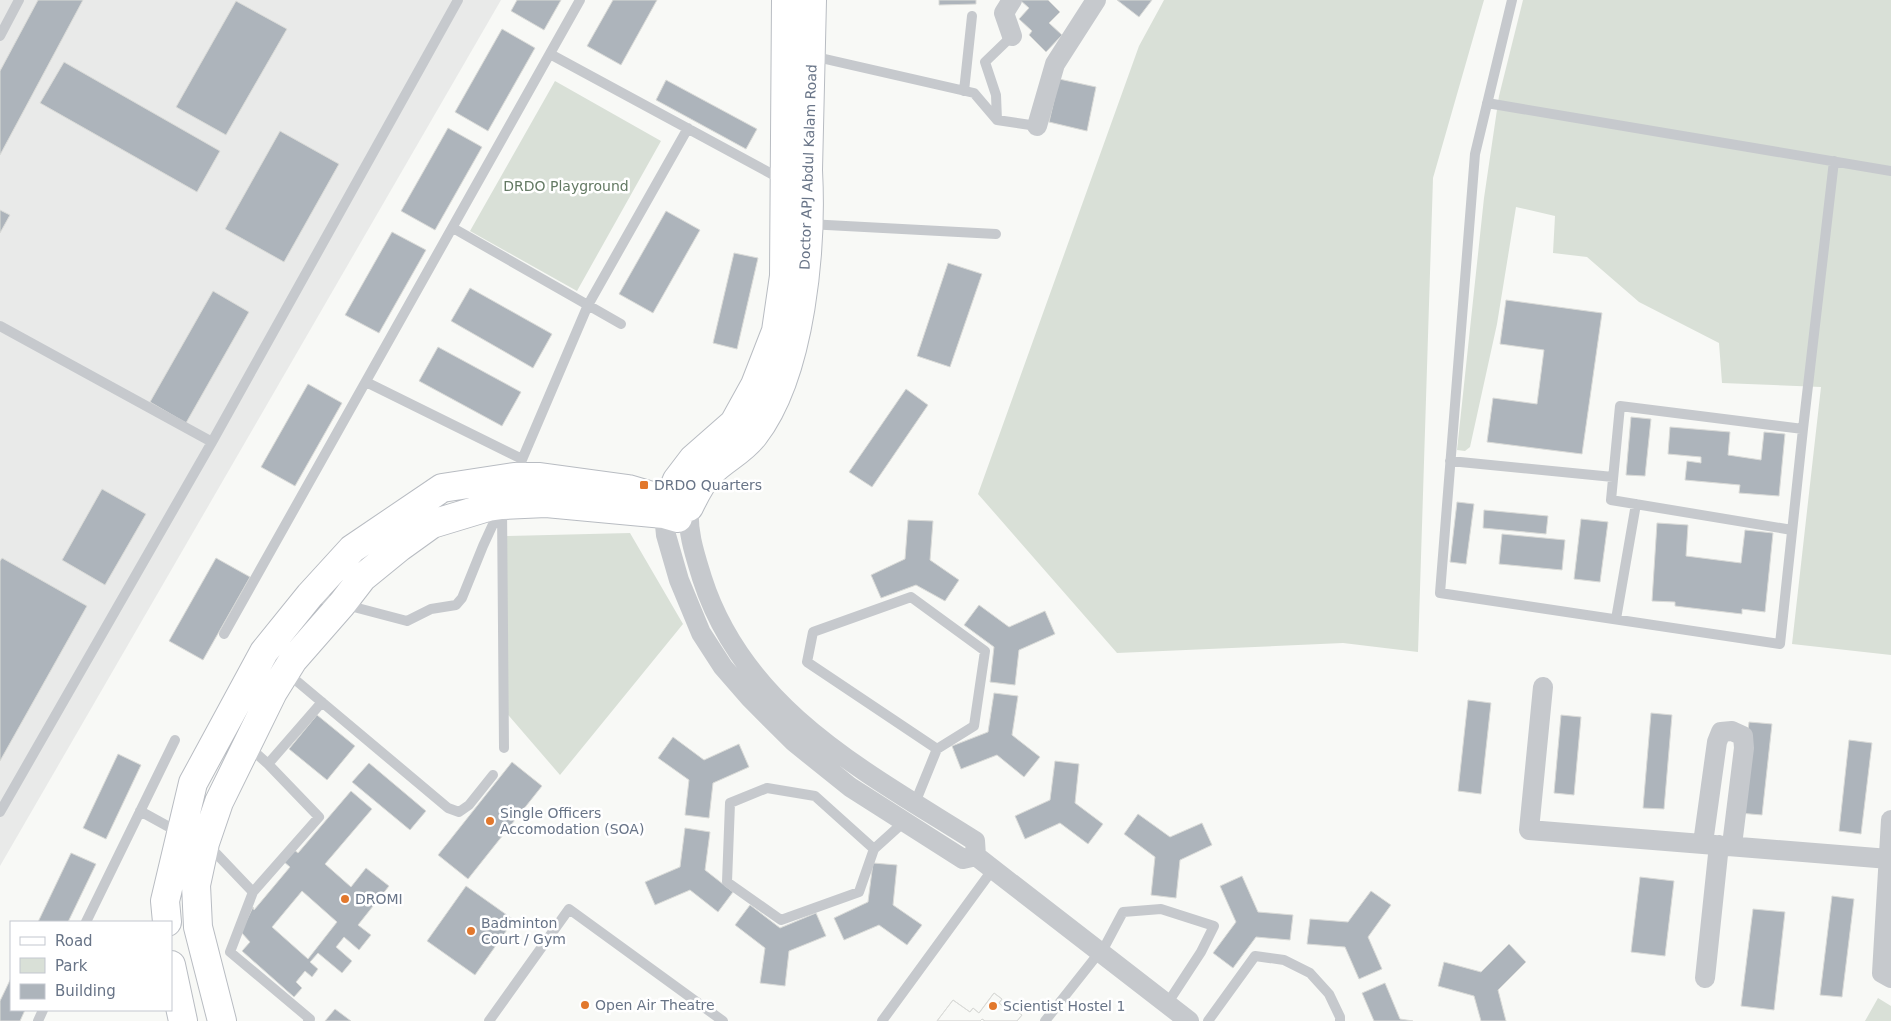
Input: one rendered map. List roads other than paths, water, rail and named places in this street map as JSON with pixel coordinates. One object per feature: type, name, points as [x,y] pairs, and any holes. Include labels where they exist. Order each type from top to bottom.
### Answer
[{"type":"street","points":[[786,0],[801,41]]},
{"type":"street","name":"Doctor APJ Abdul Kalam Road","points":[[677,511],[697,490],[710,472],[736,454],[755,434],[779,393],[795,339],[806,264],[808,224],[797,189],[808,170],[801,41],[812,0]]},
{"type":"street","points":[[1012,0],[1004,13],[1012,36]]},
{"type":"street","points":[[1037,126],[1055,64],[1096,0]]},
{"type":"street","points":[[797,189],[776,331],[755,385],[734,423],[693,459],[677,480],[677,511],[693,548],[718,619],[744,662],[783,707],[822,742],[975,841],[976,856],[1189,1021]]},
{"type":"street","points":[[167,921],[165,901],[192,783],[275,662],[310,596],[352,549],[442,488],[518,468],[540,477],[620,488],[677,511]]},
{"type":"street","points":[[275,662],[293,660],[362,578],[432,524],[502,505],[546,503],[677,511]]},
{"type":"street","points":[[677,511],[666,535],[679,580],[700,632],[723,667],[750,698],[794,742],[850,787],[963,859],[976,856]]},
{"type":"street","points":[[222,1021],[198,927],[196,884],[205,842],[220,802],[273,692],[275,662]]},
{"type":"street","points":[[1543,687],[1529,830],[1889,859]]},
{"type":"street","points":[[904,820],[915,803]]},
{"type":"street","points":[[1891,820],[1882,973],[1891,978]]},
{"type":"street","points":[[1705,978],[1718,844]]},
{"type":"street","points":[[172,969],[183,1021]]},
{"type":"lane","points":[[0,36],[19,0]]},
{"type":"lane","points":[[0,812],[212,442],[458,0]]},
{"type":"lane","points":[[224,634],[580,0]]},
{"type":"lane","points":[[1512,0],[1475,154],[1440,593],[1780,644],[1834,161]]},
{"type":"lane","points":[[964,91],[972,16]]},
{"type":"lane","points":[[997,120],[996,95],[985,62],[1012,36]]},
{"type":"lane","points":[[801,41],[974,93],[997,120],[1037,126]]},
{"type":"lane","points":[[550,54],[797,189]]},
{"type":"lane","points":[[1487,103],[1891,171]]},
{"type":"lane","points":[[310,596],[407,621],[431,609],[456,605],[462,598],[588,305],[688,128]]},
{"type":"lane","points":[[808,224],[996,234]]},
{"type":"lane","points":[[453,228],[621,324]]},
{"type":"lane","points":[[0,326],[212,442]]},
{"type":"lane","points":[[366,382],[518,468]]},
{"type":"lane","points":[[1792,530],[1611,500],[1620,406],[1803,429]]},
{"type":"lane","points":[[1450,461],[1613,477]]},
{"type":"lane","points":[[1616,620],[1636,504]]},
{"type":"lane","points":[[502,505],[504,748]]},
{"type":"lane","points":[[915,803],[937,749],[974,726],[985,651],[911,597],[813,632],[806,662],[937,749]]},
{"type":"lane","points":[[275,662],[448,808],[458,812],[469,805],[493,775]]},
{"type":"lane","points":[[268,764],[322,702]]},
{"type":"lane","points":[[86,921],[175,740]]},
{"type":"lane","points":[[246,745],[268,764],[319,816],[253,892],[230,952],[310,1019],[308,1021]]},
{"type":"lane","points":[[874,849],[815,796],[766,788],[730,804],[727,882],[781,920],[859,892],[874,849],[904,820]]},
{"type":"lane","points":[[140,811],[180,833]]},
{"type":"lane","points":[[205,842],[253,892]]},
{"type":"lane","points":[[882,1021],[993,869]]},
{"type":"lane","points":[[489,1021],[569,909],[723,1021]]},
{"type":"lane","points":[[1045,1021],[1106,944],[1123,912],[1161,909],[1214,926],[1201,952],[1167,1004]]},
{"type":"lane","points":[[1208,1021],[1255,956],[1284,960],[1310,973],[1329,994],[1340,1017],[1340,1021]]},
{"type":"place","name":"DRDO Quarters","points":[[644,485]]},
{"type":"place","name":"Single Officers Accomodation (SOA)","points":[[490,821]]},
{"type":"place","name":"DROMI","points":[[345,899]]},
{"type":"place","name":"Badminton Court / Gym","points":[[471,931]]},
{"type":"place","name":"Open Air Theatre","points":[[585,1005]]},
{"type":"place","name":"Scientist Hostel 1","points":[[993,1006]]},
{"type":"park label","name":"DRDO Playground","points":[[566,186]]}]
